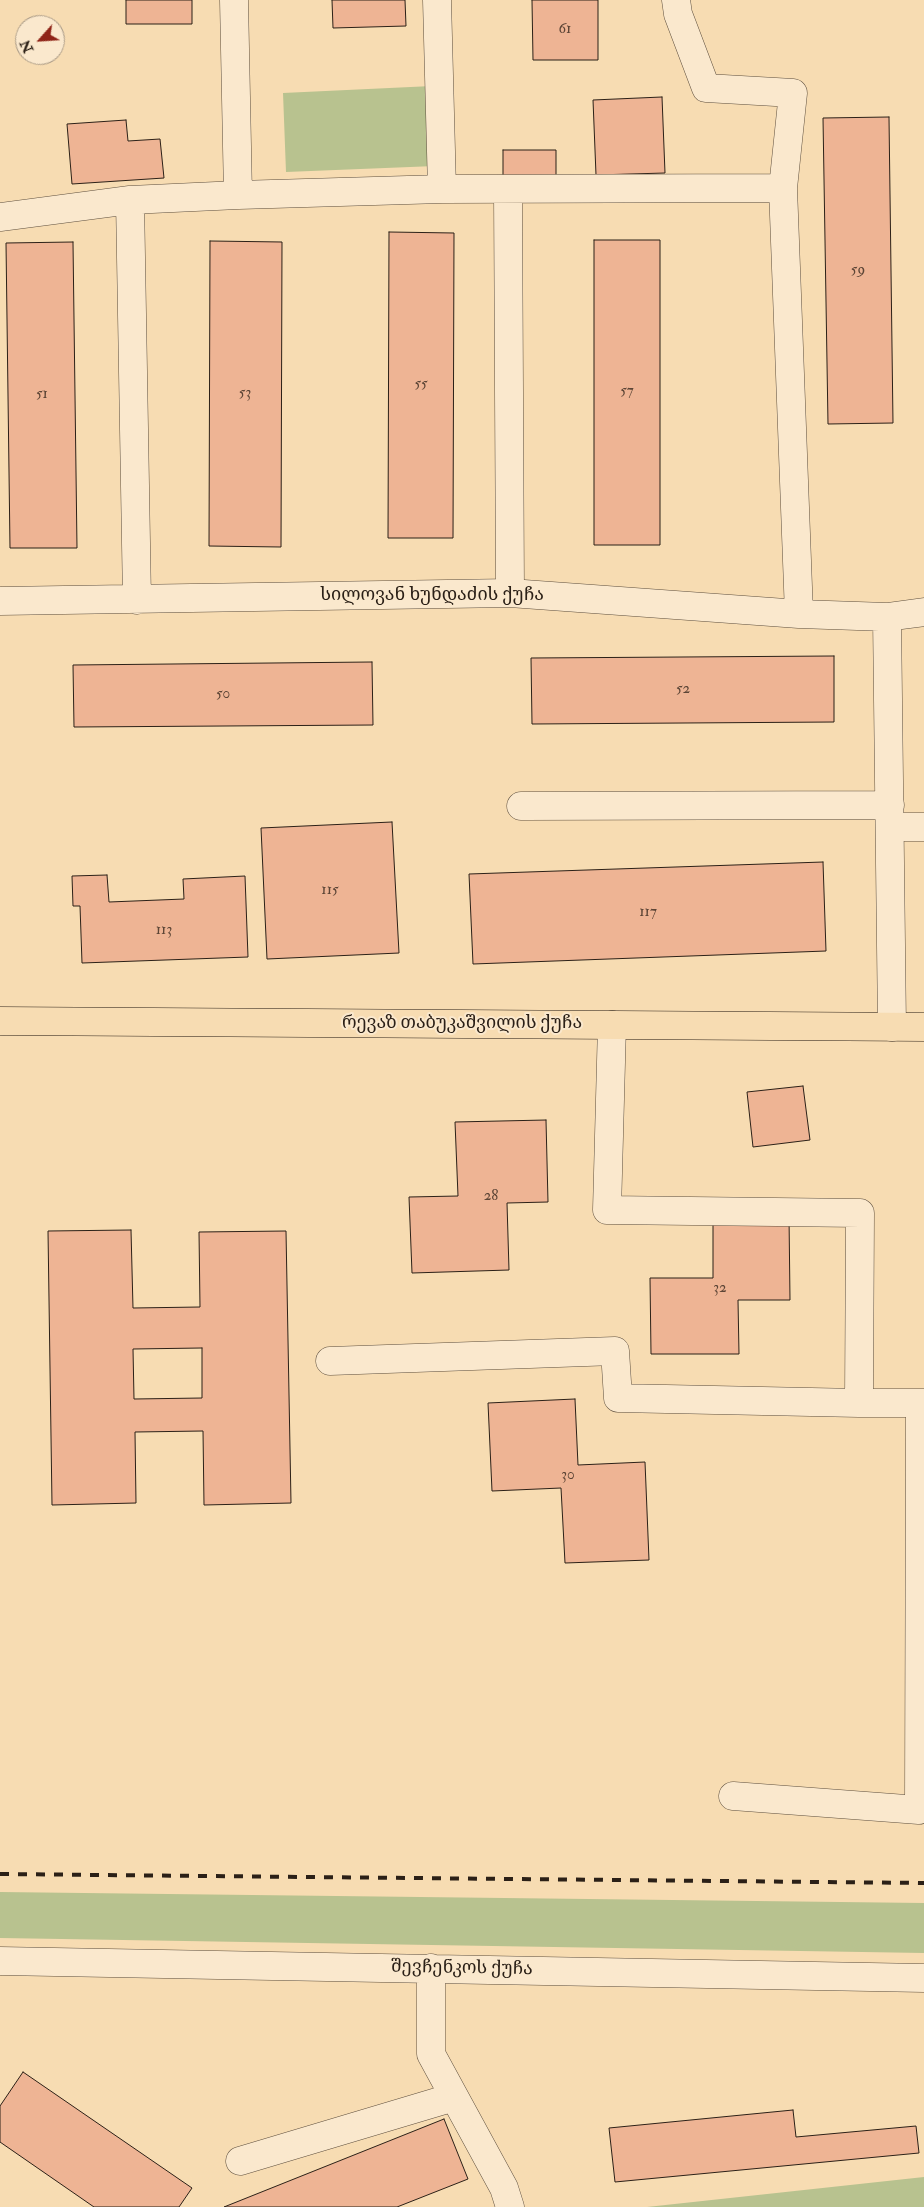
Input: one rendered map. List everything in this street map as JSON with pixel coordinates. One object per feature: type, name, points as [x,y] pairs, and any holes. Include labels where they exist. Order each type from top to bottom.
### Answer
[{"type":"main road","name":"რევაზ თაბუკაშვილის ქუჩა","points":[[0,1021],[924,1027]]},
{"type":"street","points":[[234,0],[238,195]]},
{"type":"street","points":[[437,0],[442,188]]},
{"type":"street","points":[[676,0],[678,14],[706,88],[793,93],[783,188],[799,614]]},
{"type":"street","points":[[0,217],[130,200],[238,195],[442,188],[508,190],[783,188]]},
{"type":"street","points":[[508,190],[510,592]]},
{"type":"street","points":[[130,200],[137,600]]},
{"type":"street","name":"სილოვან ხუნდაძის ქუჩა","points":[[0,601],[510,592],[799,614],[887,617],[924,612]]},
{"type":"street","points":[[887,617],[892,1027]]},
{"type":"street","points":[[521,806],[890,816],[924,827]]},
{"type":"street","points":[[612,1025],[607,1210],[860,1212],[859,1403]]},
{"type":"street","points":[[330,1361],[615,1351],[618,1398],[922,1403],[919,1810],[733,1796]]},
{"type":"street","name":"შევჩენკოს ქუჩა","points":[[0,1961],[924,1978]]},
{"type":"street","points":[[431,1968],[431,2054],[504,2188],[510,2207]]},
{"type":"street","points":[[240,2161],[454,2097]]},
{"type":"green space","points":[[432,86],[435,166],[286,172],[283,93]]},
{"type":"green space","points":[[0,1892],[924,1903],[924,1953],[0,1938]]},
{"type":"green space","points":[[924,2177],[924,2207],[647,2207]]},
{"type":"building","points":[[126,0],[192,0],[192,24],[126,24]]},
{"type":"building","points":[[332,0],[405,0],[406,26],[333,28]]},
{"type":"building","points":[[532,0],[598,0],[598,60],[533,60]]},
{"type":"building","points":[[662,97],[665,173],[596,175],[593,100]]},
{"type":"building","points":[[889,117],[893,423],[828,424],[823,118]]},
{"type":"building","points":[[126,120],[128,141],[160,139],[164,178],[72,184],[67,124]]},
{"type":"building","points":[[503,150],[556,150],[556,179],[503,179]]},
{"type":"building","points":[[389,232],[454,233],[453,538],[388,538]]},
{"type":"building","points":[[594,240],[660,240],[660,545],[594,545]]},
{"type":"building","points":[[210,241],[282,242],[281,547],[209,546]]},
{"type":"building","points":[[73,242],[77,548],[10,548],[6,243]]},
{"type":"building","points":[[834,656],[834,722],[532,724],[531,658]]},
{"type":"building","points":[[372,662],[373,725],[74,727],[73,665]]},
{"type":"building","points":[[392,822],[399,953],[267,959],[261,828]]},
{"type":"building","points":[[823,862],[826,951],[473,964],[469,874]]},
{"type":"building","points":[[107,875],[109,902],[184,899],[183,879],[245,876],[248,957],[82,963],[80,906],[73,906],[72,876]]},
{"type":"building","points":[[803,1086],[810,1140],[753,1147],[747,1092]]},
{"type":"building","points":[[546,1120],[548,1202],[507,1203],[509,1270],[412,1273],[409,1197],[458,1196],[455,1122]]},
{"type":"building","points":[[713,1216],[789,1216],[790,1300],[738,1300],[739,1354],[651,1354],[650,1278],[713,1278]]},
{"type":"building","points":[[131,1230],[133,1308],[200,1307],[199,1232],[286,1231],[291,1503],[204,1505],[203,1431],[135,1432],[136,1503],[52,1505],[48,1231]],"holes":[[[202,1348],[202,1398],[134,1399],[133,1349]]]},
{"type":"building","points":[[575,1399],[578,1465],[645,1462],[649,1560],[565,1563],[561,1488],[492,1491],[488,1403]]},
{"type":"building","points":[[23,2072],[192,2188],[179,2207],[94,2207],[0,2142],[0,2106]]},
{"type":"building","points":[[793,2110],[796,2137],[916,2126],[919,2153],[615,2182],[609,2128]]},
{"type":"building","points":[[444,2119],[468,2179],[397,2207],[224,2207]]},
{"type":"railway","points":[[0,1874],[924,1883]]}]
